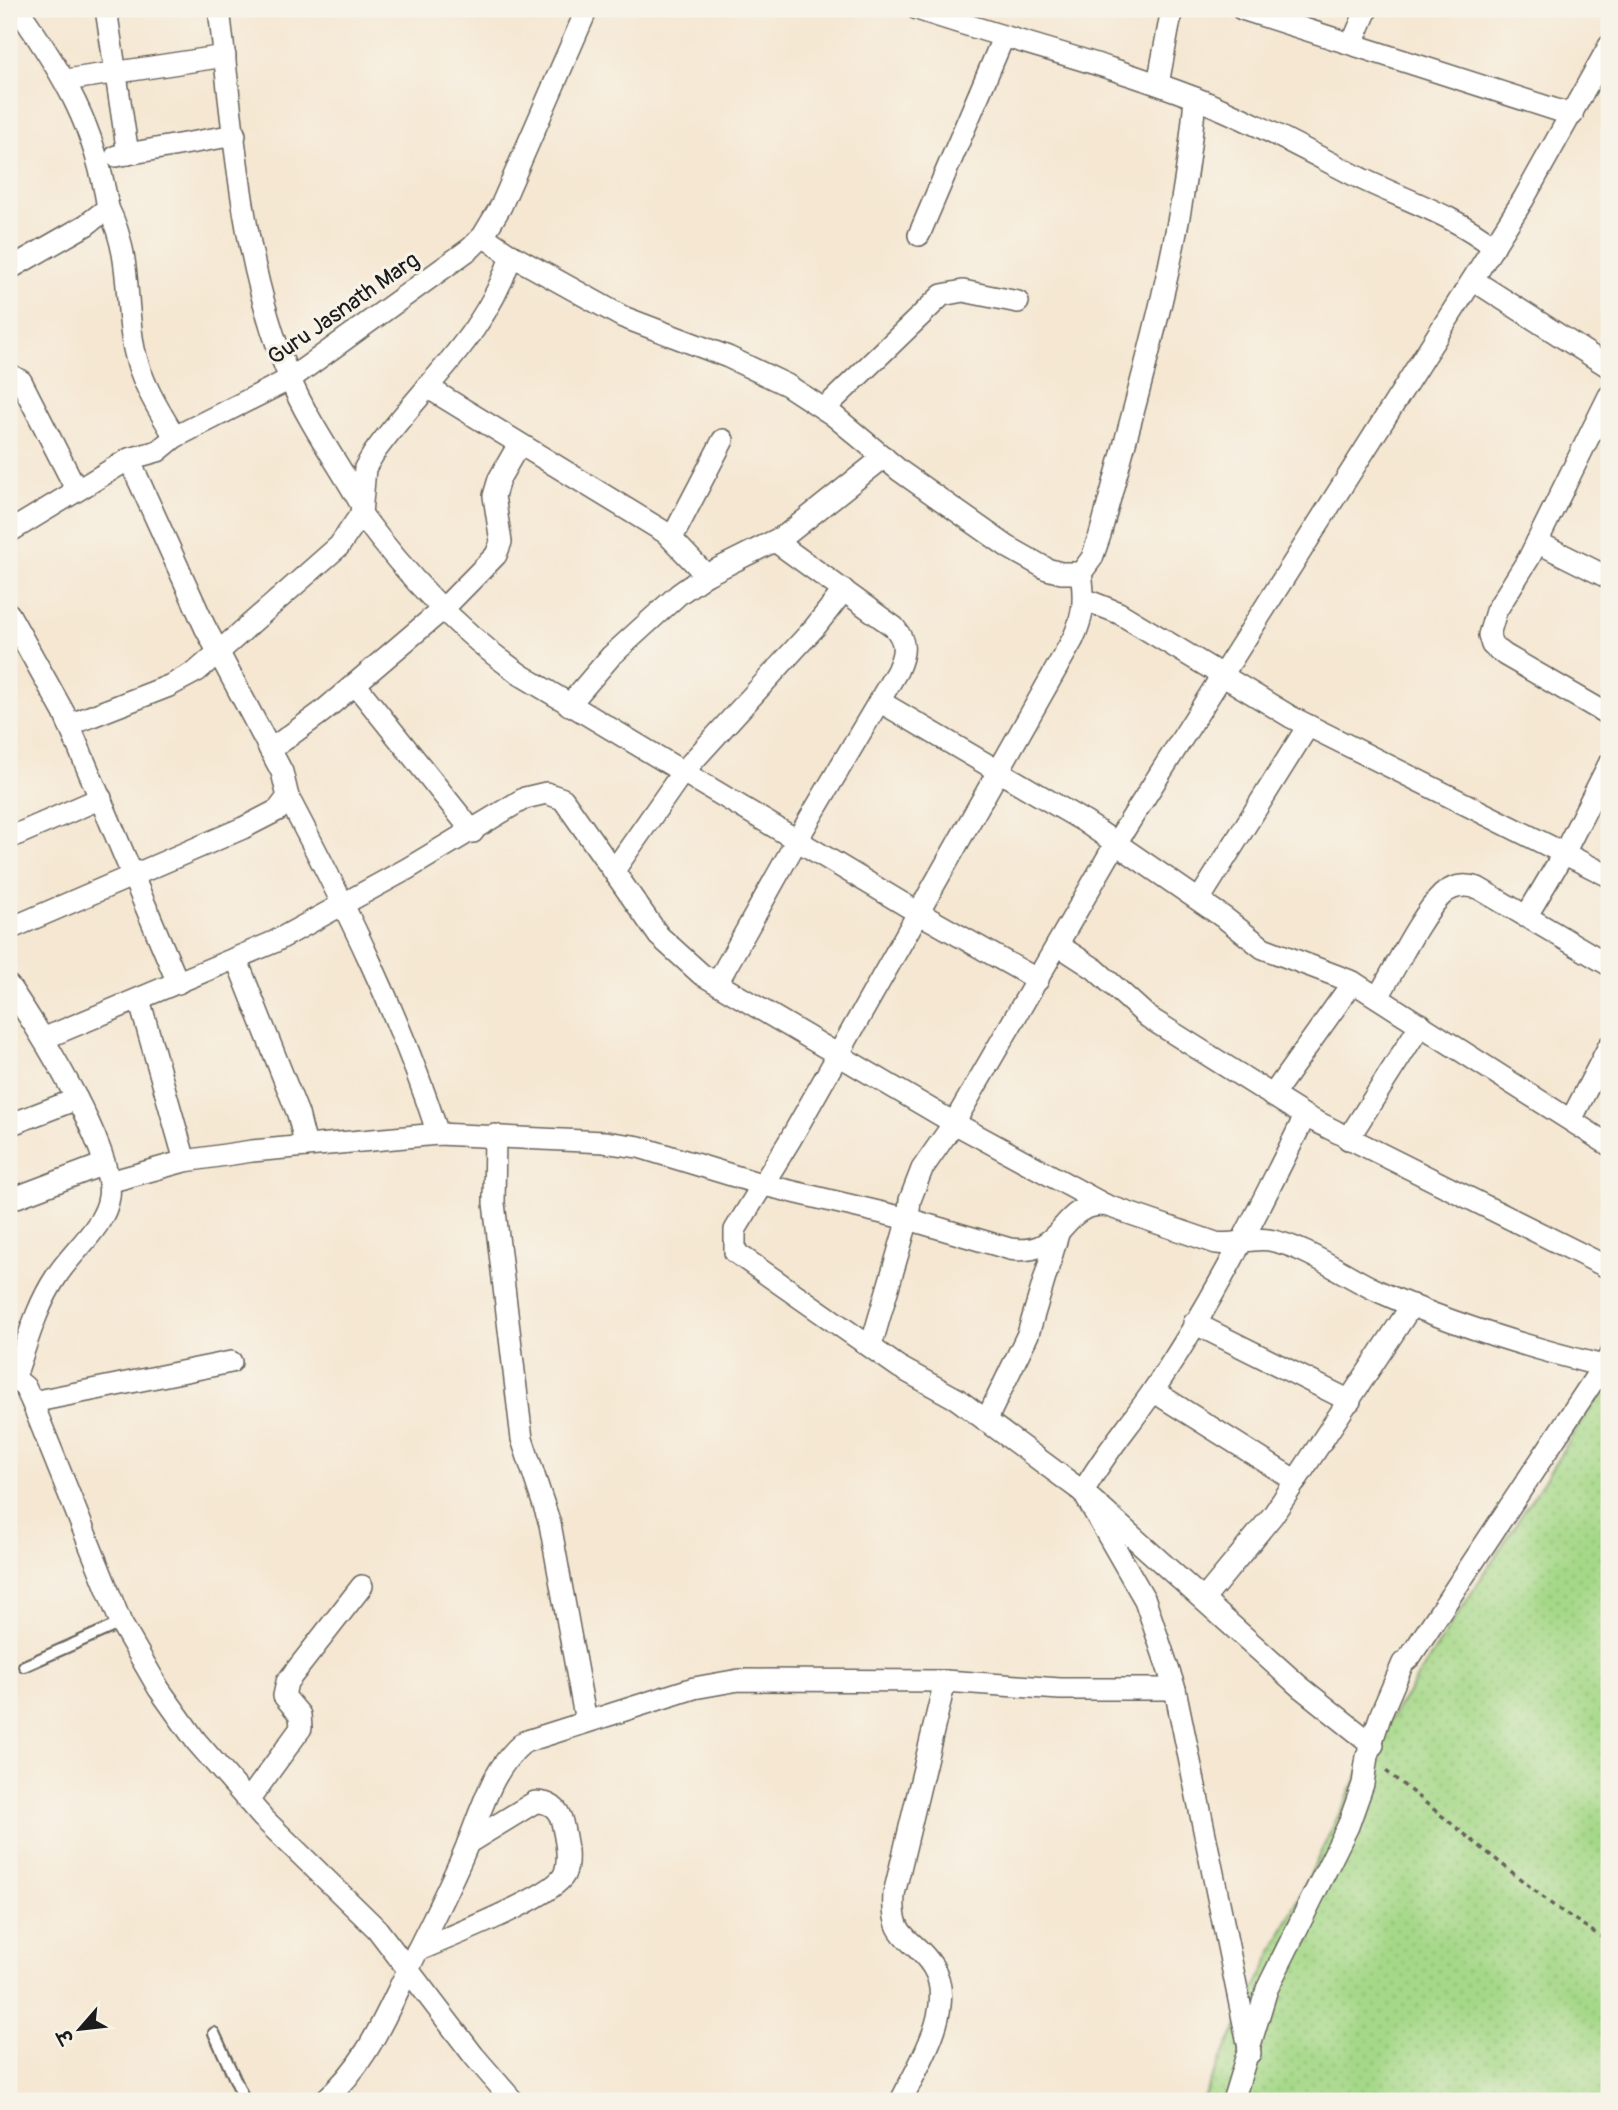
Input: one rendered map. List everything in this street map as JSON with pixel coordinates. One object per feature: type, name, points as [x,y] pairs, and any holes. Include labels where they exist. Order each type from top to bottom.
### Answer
[{"type":"street","points":[[19,9],[66,80],[85,119],[108,208],[120,233],[125,255],[131,329],[138,365],[150,397],[175,437]]},
{"type":"street","points":[[106,9],[128,154]]},
{"type":"street","points":[[219,9],[241,192],[256,271],[290,379],[361,509],[401,567],[443,610],[506,664],[569,705],[916,912],[1038,980]]},
{"type":"street","name":"Guru Jasnath Marg","points":[[9,532],[129,459],[158,451],[175,437],[290,379],[455,262],[483,236],[528,148],[587,9]]},
{"type":"street","points":[[917,9],[1195,98],[1252,122],[1365,180],[1467,226],[1494,247]]},
{"type":"street","points":[[1158,84],[1172,9]]},
{"type":"street","points":[[1242,9],[1572,115]]},
{"type":"street","points":[[1352,44],[1367,9]]},
{"type":"street","points":[[919,236],[1003,38]]},
{"type":"street","points":[[871,1346],[908,1219],[910,1200],[922,1169],[954,1123],[1116,843],[1494,247],[1607,55]]},
{"type":"street","points":[[66,80],[116,75],[225,56]]},
{"type":"street","points":[[1195,98],[1192,143],[1156,326],[1100,535],[1092,558],[1081,573],[1086,600],[1083,616],[1073,639],[916,912],[764,1185],[734,1230],[735,1252],[899,1367],[940,1387],[1083,1492],[1205,1599],[1370,1751]]},
{"type":"street","points":[[96,158],[235,135]]},
{"type":"street","points":[[9,269],[86,225],[108,208]]},
{"type":"street","points":[[483,236],[511,255],[623,317],[728,356],[787,385],[824,409],[884,457],[1028,559],[1061,573],[1081,573]]},
{"type":"street","points":[[69,725],[169,686],[197,671],[339,546],[361,509],[363,477],[369,460],[475,328],[498,292],[511,255]]},
{"type":"street","points":[[1473,280],[1609,367]]},
{"type":"street","points":[[824,409],[942,295],[963,291],[1018,302]]},
{"type":"street","points":[[9,374],[20,381],[76,489]]},
{"type":"street","points":[[427,387],[672,538],[706,575]]},
{"type":"street","points":[[1608,400],[1537,542],[1496,611],[1489,635],[1492,645],[1609,715]]},
{"type":"street","points":[[672,538],[723,440]]},
{"type":"street","points":[[270,750],[355,684],[443,610],[496,555],[501,542],[494,496],[499,478],[519,444]]},
{"type":"street","points":[[569,705],[611,656],[651,617],[706,575],[775,541],[811,516],[884,457]]},
{"type":"street","points":[[129,459],[220,652],[282,772],[288,797],[342,905],[412,1059],[438,1134]]},
{"type":"street","points":[[718,983],[797,840],[902,660],[905,646],[902,636],[775,541]]},
{"type":"street","points":[[1537,542],[1609,578]]},
{"type":"street","points":[[615,869],[682,773],[822,619],[844,590]]},
{"type":"street","points":[[1086,600],[1119,613],[1308,726],[1609,876]]},
{"type":"street","points":[[9,614],[69,725],[178,983]]},
{"type":"street","points":[[355,684],[472,832]]},
{"type":"street","points":[[879,701],[1116,843],[1263,948],[1353,982],[1609,1145]]},
{"type":"street","points":[[1199,900],[1308,726]]},
{"type":"street","points":[[1526,917],[1564,853],[1609,764]]},
{"type":"street","points":[[45,1038],[274,942],[472,832],[525,799],[546,793],[563,799],[615,869],[659,936],[701,974],[954,1123],[1105,1205],[1216,1243],[1266,1240],[1289,1247],[1412,1305],[1552,1353],[1606,1361],[1404,1663],[1381,1714],[1353,1816],[1268,1989],[1233,2101]]},
{"type":"street","points":[[9,929],[278,810],[288,797]]},
{"type":"street","points":[[9,838],[101,798]]},
{"type":"street","points":[[1378,997],[1443,893],[1457,886],[1469,885],[1609,965]]},
{"type":"street","points":[[1058,945],[1094,969],[1148,1017],[1305,1116],[1609,1268]]},
{"type":"street","points":[[236,958],[298,1114],[306,1146]]},
{"type":"street","points":[[1272,1096],[1353,982]]},
{"type":"street","points":[[9,986],[45,1038],[77,1099],[107,1173],[109,1199],[100,1219],[55,1277],[12,1375],[32,1402],[121,1623],[166,1700],[196,1741],[303,1859],[413,1959],[474,2056],[513,2101]]},
{"type":"street","points":[[139,999],[185,1161]]},
{"type":"street","points":[[1348,1139],[1421,1024]]},
{"type":"street","points":[[1571,1120],[1609,1046]]},
{"type":"street","points":[[9,1125],[77,1099]]},
{"type":"street","points":[[1083,1492],[1106,1455],[1153,1391],[1244,1242],[1305,1116]]},
{"type":"street","points":[[9,1200],[107,1173],[185,1161],[438,1134],[495,1135],[639,1147],[764,1185],[908,1219],[988,1244],[1025,1251],[1048,1244],[1081,1208],[1105,1205]]},
{"type":"street","points":[[495,1135],[494,1203],[522,1439],[550,1524],[586,1722]]},
{"type":"street","points":[[986,1420],[1028,1334],[1058,1233]]},
{"type":"street","points":[[1205,1599],[1273,1515],[1412,1305]]},
{"type":"street","points":[[1195,1323],[1350,1401]]},
{"type":"street","points":[[32,1402],[231,1362]]},
{"type":"street","points":[[1153,1391],[1296,1481]]},
{"type":"street","points":[[1083,1492],[1145,1600],[1175,1689],[1250,2053]]},
{"type":"street","points":[[248,1801],[301,1728],[300,1715],[284,1696],[287,1682],[362,1586]]},
{"type":"street","points":[[324,2101],[350,2077],[367,2053],[468,1843],[495,1776],[508,1755],[524,1742],[694,1688],[739,1680],[945,1681],[1060,1689],[1175,1689]]},
{"type":"street","points":[[901,2101],[936,2022],[939,1981],[932,1965],[904,1938],[896,1925],[894,1894],[945,1681]]},
{"type":"street","points":[[413,1959],[539,1896],[564,1876],[568,1860],[561,1819],[556,1809],[546,1802],[535,1802],[468,1843]]},
{"type":"lane","points":[[24,1666],[121,1623]]},
{"type":"lane","points":[[214,2033],[245,2101]]},
{"type":"path","points":[[1370,1751],[1554,1906],[1609,1942]]},
{"type":"green space","points":[[1609,1379],[1609,2101],[1201,2101],[1367,1756]]}]
